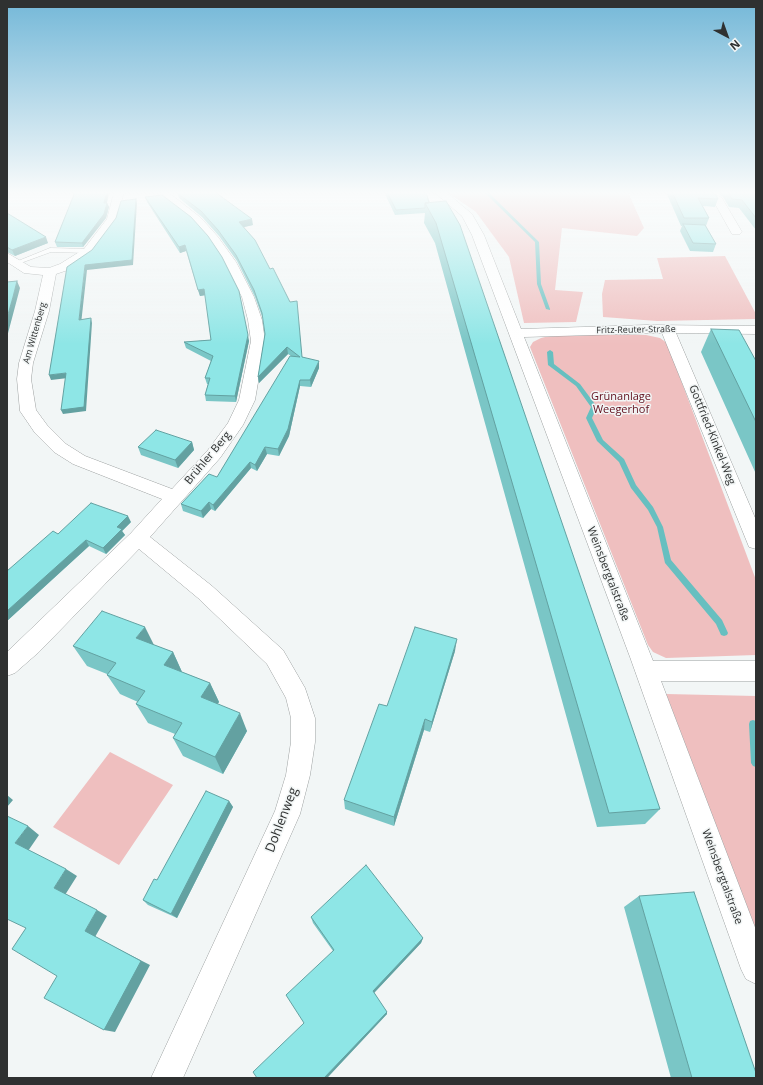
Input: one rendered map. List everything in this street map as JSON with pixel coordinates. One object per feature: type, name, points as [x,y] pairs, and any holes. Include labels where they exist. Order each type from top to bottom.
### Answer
[{"type":"street","points":[[11,260],[28,270],[50,272],[64,267],[88,251],[94,243]]},
{"type":"street","name":"Brühler Berg","points":[[7,666],[31,645],[138,538],[214,454],[235,425],[247,400],[258,341],[255,320],[248,297],[230,262],[215,243]]},
{"type":"street","name":"Weinsbergtalstraße","points":[[480,243],[646,671],[756,969]]},
{"type":"street","name":"Am Wittenberg","points":[[50,272],[42,312],[26,363],[24,379],[28,411],[41,429],[60,448],[79,460],[174,497]]},
{"type":"street","name":"Gottfried-Kinkel-Weg","points":[[668,330],[756,542]]},
{"type":"street","name":"Fritz-Reuter-Straße","points":[[515,333],[756,330]]},
{"type":"street","name":"Dohlenweg","points":[[138,538],[205,592],[275,658],[297,695],[303,718],[303,742],[298,775],[287,814],[166,1078]]},
{"type":"street","points":[[646,671],[756,671]]},
{"type":"lane","points":[[11,260],[50,250],[88,251]]},
{"type":"green space","points":[[498,243],[560,243],[555,290],[583,292],[576,322],[524,323],[509,257]]},
{"type":"green space","points":[[725,256],[756,314],[756,319],[657,321],[603,317],[602,294],[605,280],[663,279],[657,258]]},
{"type":"green space","name":"Grünanlage Weegerhof","points":[[558,334],[646,335],[660,338],[667,343],[756,580],[756,655],[666,658],[653,652],[648,645],[530,347],[533,342],[541,338]]},
{"type":"green space","points":[[666,694],[756,696],[756,930]]},
{"type":"green space","points":[[110,752],[173,785],[119,865],[53,827]]},
{"type":"building","points":[[7,243],[31,243],[12,250],[7,247]]},
{"type":"building","points":[[98,243],[133,243],[132,260],[85,265],[79,320],[91,318],[84,407],[61,410],[66,373],[49,375],[67,267],[92,250]]},
{"type":"building","points":[[176,243],[212,243],[222,257],[239,291],[248,335],[235,396],[205,395],[210,378],[205,378],[213,356],[184,342],[211,340],[204,289],[198,290],[185,245],[179,247]]},
{"type":"building","points":[[227,243],[256,243],[270,269],[273,268],[290,302],[297,301],[302,357],[319,361],[310,380],[300,380],[288,429],[278,449],[265,447],[255,465],[250,462],[213,505],[209,502],[201,511],[181,504],[209,474],[217,477],[290,356],[300,357],[287,347],[258,377],[265,334],[262,313],[254,290],[236,255]]},
{"type":"building","points":[[442,243],[466,243],[660,809],[609,813]]},
{"type":"building","points":[[693,243],[715,243],[716,244]]},
{"type":"building","points":[[17,281],[13,297],[7,318],[7,282]]},
{"type":"building","points":[[711,329],[739,330],[756,361],[756,422]]},
{"type":"building","points":[[156,430],[192,442],[175,460],[138,447]]},
{"type":"building","points":[[91,503],[128,516],[117,527],[122,529],[103,548],[86,540],[7,611],[7,571],[53,531],[58,534]]},
{"type":"building","points":[[102,611],[145,627],[136,638],[173,652],[164,665],[210,683],[201,697],[240,713],[215,757],[173,738],[182,723],[136,704],[145,691],[107,675],[116,663],[73,646]]},
{"type":"building","points":[[415,627],[457,639],[432,722],[425,719],[394,817],[344,800],[379,704],[387,706]]},
{"type":"building","points":[[206,791],[229,801],[171,914],[143,900],[154,879],[157,880]]},
{"type":"building","points":[[7,816],[28,826],[15,843],[66,869],[54,888],[97,910],[85,931],[141,961],[104,1030],[44,998],[57,976],[12,949],[26,928],[7,919]]},
{"type":"building","points":[[366,865],[423,938],[373,991],[387,1012],[324,1078],[257,1078],[253,1072],[304,1023],[286,995],[334,950],[311,917]]},
{"type":"building","points":[[694,892],[756,1073],[756,1078],[692,1078],[639,896]]},
{"type":"waterway","points":[[537,243],[539,284],[548,309]]},
{"type":"waterway","points":[[550,352],[551,365],[578,385],[594,407],[589,418],[600,441],[622,461],[633,486],[651,509],[660,527],[668,561],[719,622],[724,633]]},
{"type":"waterway","points":[[753,724],[756,763]]}]
